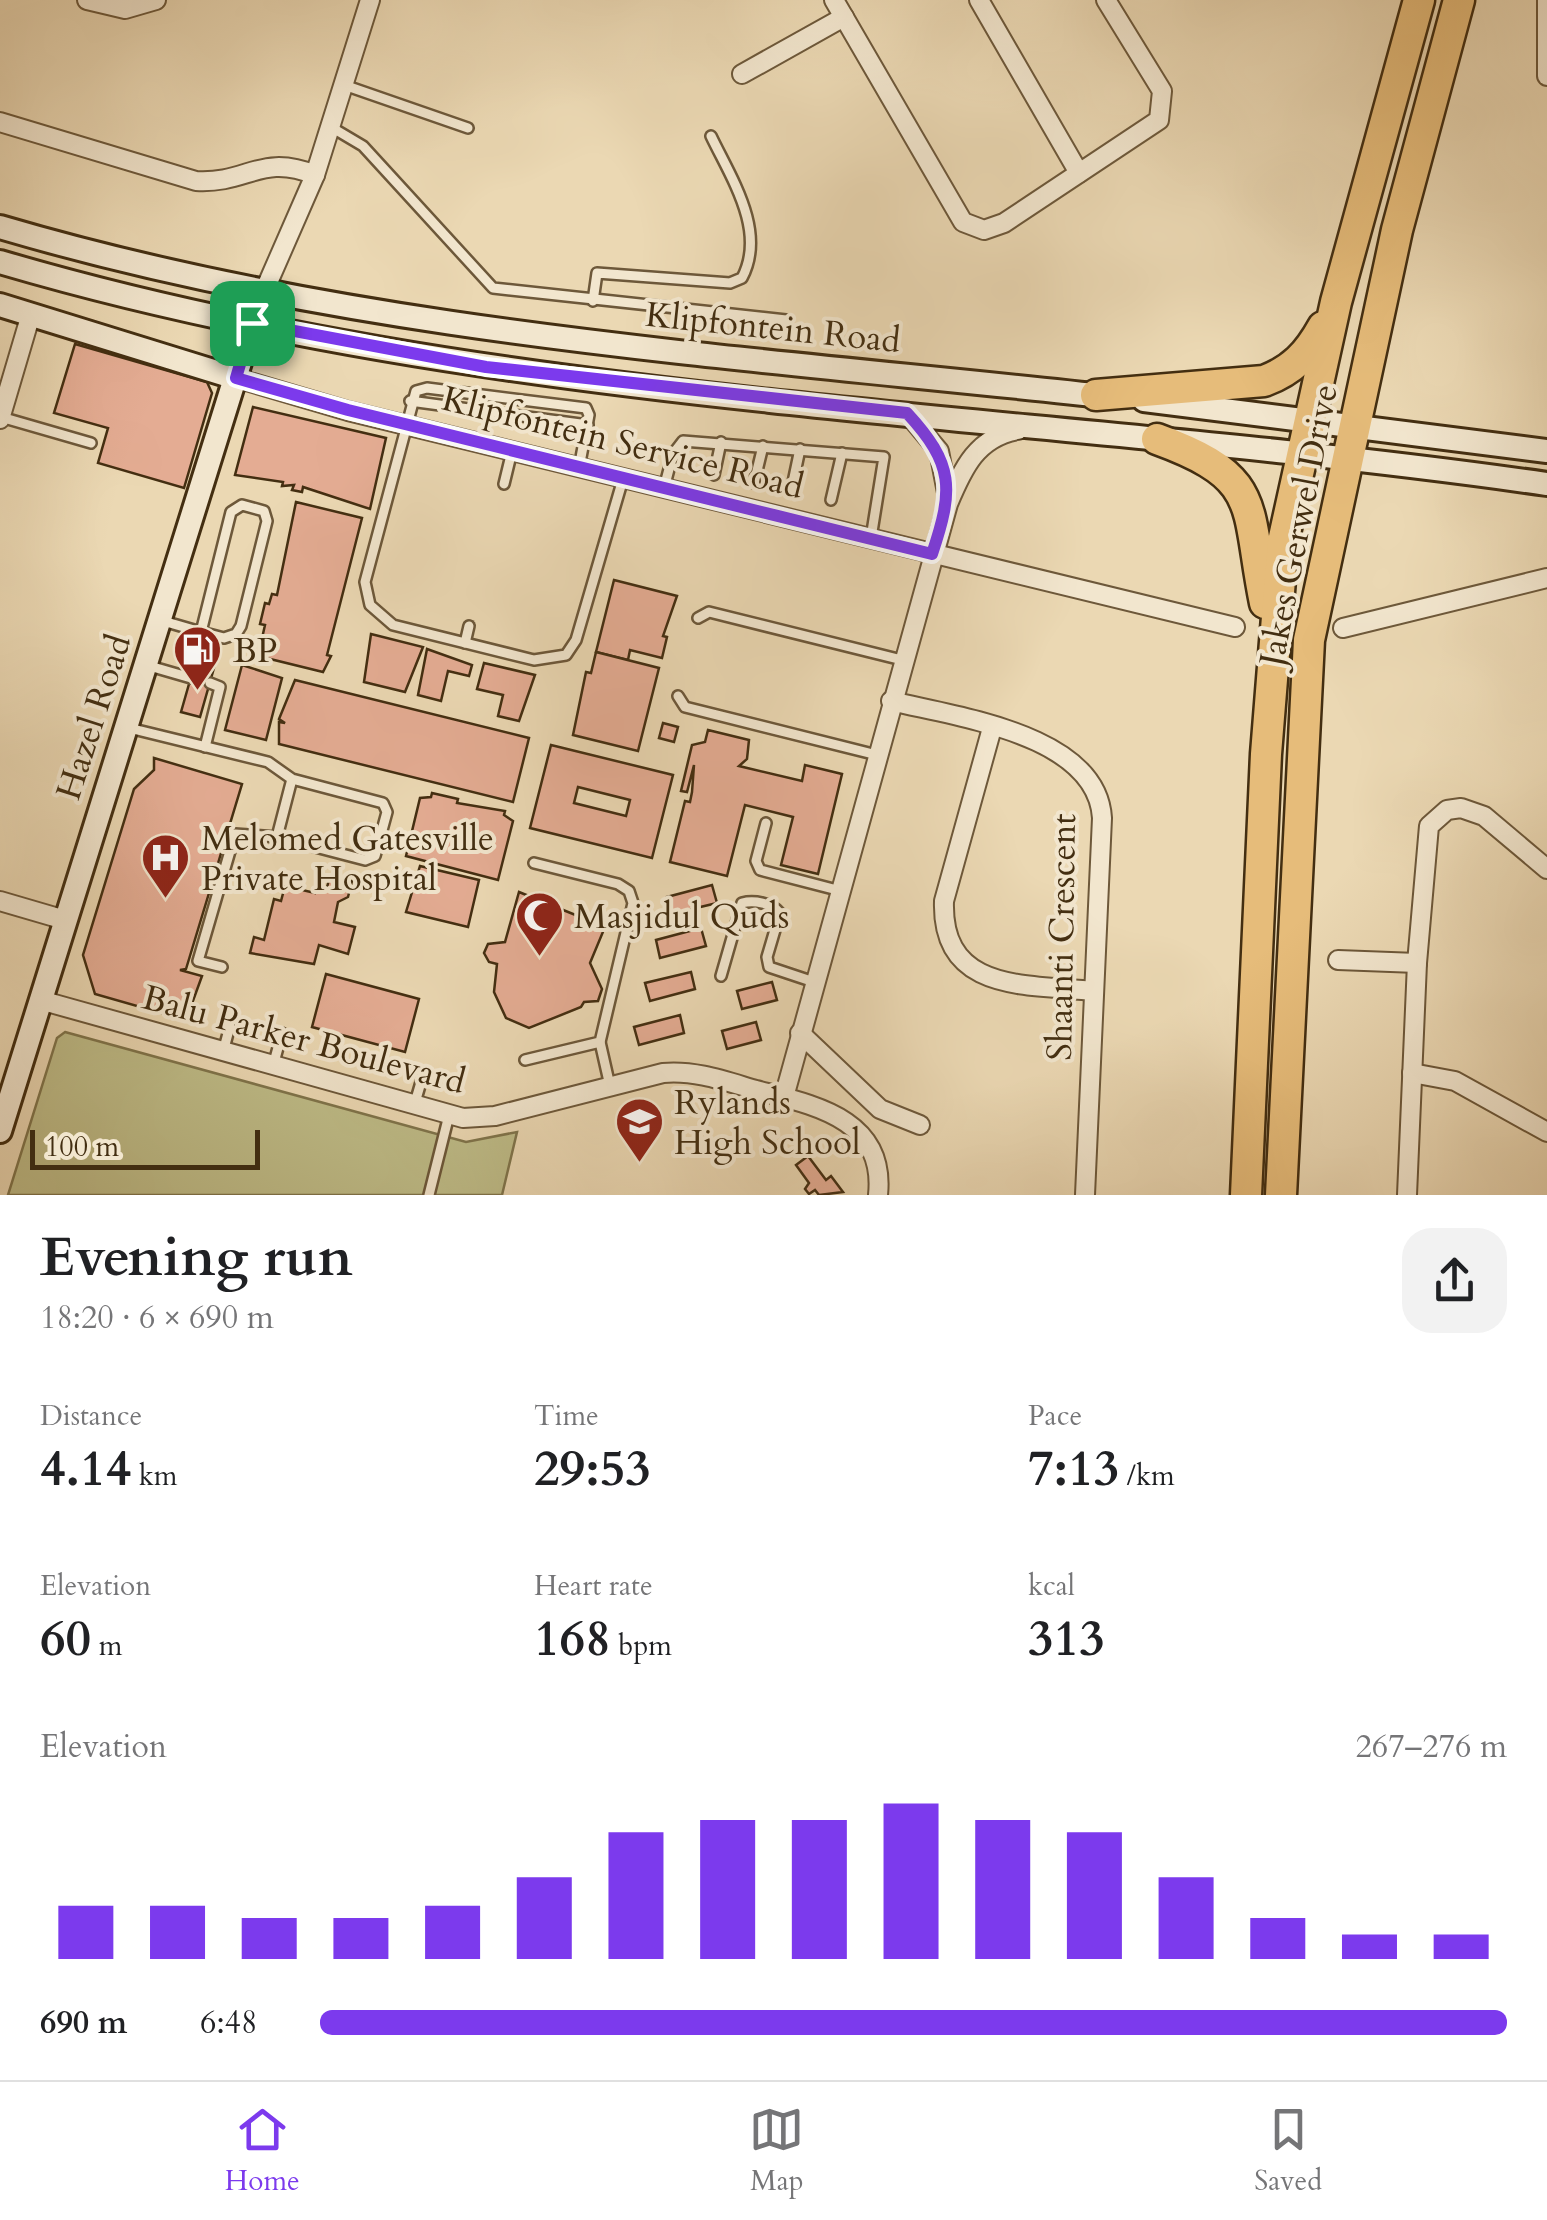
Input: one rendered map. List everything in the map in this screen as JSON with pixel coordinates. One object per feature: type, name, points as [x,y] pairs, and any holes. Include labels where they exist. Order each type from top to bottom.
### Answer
[{"type":"highway","name":"Jakes Gerwel Drive","points":[[1246,1195],[1273,640],[1283,542],[1336,302],[1419,0]]},
{"type":"highway","name":"Jakes Gerwel Drive","points":[[1281,1195],[1307,659],[1346,458],[1397,230],[1460,0]]},
{"type":"highway","points":[[1096,395],[1145,388],[1249,384],[1282,374],[1312,347],[1336,302]]},
{"type":"highway","points":[[1157,438],[1218,467],[1246,498],[1255,525],[1273,640]]},
{"type":"main road","name":"Klipfontein Road","points":[[0,227],[263,294],[667,352],[1096,395],[1547,451]]},
{"type":"main road","name":"Klipfontein Road","points":[[0,262],[252,323],[486,367],[1346,458],[1547,484]]},
{"type":"main road","name":"Hazel Road","points":[[0,1132],[263,294]]},
{"type":"main road","name":"Klipfontein Service Road","points":[[0,306],[236,378]]},
{"type":"street","points":[[87,0],[126,9],[156,0]]},
{"type":"street","points":[[263,294],[315,176],[370,0]]},
{"type":"street","points":[[834,0],[963,222],[976,228],[994,228],[1153,128],[1162,111],[1162,91],[1106,0]]},
{"type":"street","points":[[979,0],[1079,173]]},
{"type":"street","points":[[1547,0],[1547,76]]},
{"type":"street","points":[[742,74],[844,18]]},
{"type":"street","points":[[0,122],[196,181],[217,182],[280,164],[315,176]]},
{"type":"street","points":[[0,418],[30,314]]},
{"type":"street","name":"Klipfontein Service Road","points":[[236,378],[623,479],[1235,627]]},
{"type":"street","points":[[907,413],[939,451],[948,504]]},
{"type":"street","points":[[784,1097],[948,504],[977,450],[999,434],[1043,426]]},
{"type":"street","points":[[1343,628],[1547,578]]},
{"type":"street","name":"Shaanti Crescent","points":[[891,701],[1060,751],[1074,762],[1097,796],[1102,818],[1085,1195]]},
{"type":"street","points":[[992,728],[944,901],[944,920],[953,951],[963,964],[995,979],[1094,991]]},
{"type":"street","points":[[1407,1195],[1425,842],[1438,816],[1460,808],[1484,816],[1547,869]]},
{"type":"street","points":[[0,901],[65,920]]},
{"type":"street","points":[[1338,960],[1417,963]]},
{"type":"street","name":"Balu Parker Boulevard","points":[[40,1000],[449,1115],[495,1116],[676,1071],[834,1112],[856,1128],[877,1165],[878,1195]]},
{"type":"street","points":[[800,1032],[880,1109],[920,1125]]},
{"type":"street","points":[[1412,1073],[1455,1081],[1547,1132]]},
{"type":"lane","points":[[344,85],[468,128]]},
{"type":"lane","points":[[331,127],[363,146],[484,283],[504,292],[786,320]]},
{"type":"lane","points":[[593,301],[596,274],[730,283],[742,278],[749,257],[748,216],[710,136]]},
{"type":"lane","points":[[579,468],[588,425],[586,408],[420,388],[410,401],[404,424],[367,574],[367,598],[386,622],[534,660],[566,655],[576,640],[623,479]]},
{"type":"lane","points":[[410,401],[588,425]]},
{"type":"lane","points":[[0,418],[91,443]]},
{"type":"lane","points":[[664,488],[673,454],[682,440],[884,457],[870,540]]},
{"type":"lane","points":[[714,476],[720,442]]},
{"type":"lane","points":[[754,483],[763,446]]},
{"type":"lane","points":[[792,487],[800,449]]},
{"type":"lane","points":[[504,484],[512,451]]},
{"type":"lane","points":[[831,500],[842,453]]},
{"type":"lane","points":[[160,620],[200,632],[224,638],[239,630],[267,521],[264,512],[242,505],[233,508],[200,632]]},
{"type":"lane","points":[[698,618],[709,612],[902,660]]},
{"type":"lane","points":[[465,642],[469,626]]},
{"type":"lane","points":[[146,665],[190,678]]},
{"type":"lane","points":[[204,747],[220,688],[210,683]]},
{"type":"lane","points":[[678,696],[685,707],[876,755]]},
{"type":"lane","points":[[127,728],[268,762],[292,779],[380,801],[387,812],[377,853],[369,860],[277,838],[235,834],[198,961],[222,967]]},
{"type":"lane","points":[[277,838],[292,779]]},
{"type":"lane","points":[[766,823],[756,861],[760,870],[841,891]]},
{"type":"lane","points":[[534,863],[618,884],[632,897],[600,1042],[610,1086]]},
{"type":"lane","points":[[721,976],[742,903],[746,902],[771,906],[780,913],[767,958],[769,967],[817,983]]},
{"type":"lane","points":[[224,1052],[230,1026]]},
{"type":"lane","points":[[273,1066],[282,1033]]},
{"type":"lane","points":[[524,1060],[600,1042]]},
{"type":"lane","points":[[414,1106],[424,1072]]},
{"type":"lane","points":[[429,1195],[449,1115]]},
{"type":"shaded area","points":[[65,1032],[466,1142],[517,1132],[502,1195],[8,1195],[57,1038]]},
{"type":"building","points":[[75,344],[207,382],[212,393],[184,488],[98,463],[108,428],[54,413]]},
{"type":"building","points":[[253,407],[386,438],[370,509],[303,487],[302,492],[292,490],[294,485],[282,486],[283,482],[235,475]]},
{"type":"building","points":[[296,502],[362,518],[327,655],[331,656],[323,672],[258,656],[265,603],[269,604],[272,594],[277,595]]},
{"type":"building","points":[[614,580],[677,596],[663,636],[667,637],[662,658],[630,650],[628,660],[596,652]]},
{"type":"building","points":[[371,634],[423,647],[405,692],[364,682]]},
{"type":"building","points":[[427,649],[472,665],[469,676],[448,671],[441,701],[418,695]]},
{"type":"building","points":[[596,652],[659,668],[638,751],[573,735],[586,672],[591,673]]},
{"type":"building","points":[[195,663],[214,668],[200,717],[181,712]]},
{"type":"building","points":[[484,663],[535,675],[519,721],[498,716],[503,695],[477,689]]},
{"type":"building","points":[[242,665],[282,678],[266,740],[225,730]]},
{"type":"building","points":[[295,680],[529,738],[513,802],[279,744],[279,722],[285,723],[279,719]]},
{"type":"building","points":[[663,723],[678,727],[674,742],[659,738]]},
{"type":"building","points":[[708,730],[749,740],[747,759],[739,766],[802,781],[805,765],[842,774],[818,874],[781,865],[793,817],[745,805],[727,876],[670,862],[685,801],[690,802],[692,792],[694,765],[687,792],[681,791],[692,745],[705,742]]},
{"type":"building","points":[[551,745],[673,775],[652,858],[530,828]],"holes":[[[578,787],[630,800],[626,816],[574,803]]]},
{"type":"building","name":"Melomed Gatesville Private Hospital","points":[[154,758],[242,784],[186,969],[180,970],[202,976],[186,1020],[95,994],[83,955],[134,789],[154,770]]},
{"type":"building","points":[[432,793],[458,799],[457,803],[505,811],[504,815],[513,821],[498,880],[406,856],[420,798],[431,797]]},
{"type":"building","points":[[420,866],[479,880],[468,927],[406,912]]},
{"type":"building","points":[[330,876],[352,881],[348,897],[338,902],[334,922],[355,927],[348,954],[319,945],[314,964],[250,953],[254,937],[264,940],[274,899],[281,901],[285,886],[315,893],[316,888],[326,891]]},
{"type":"building","points":[[712,885],[717,903],[671,914],[667,897]]},
{"type":"building","name":"Masjidul Quds","points":[[519,892],[605,927],[590,963],[602,989],[598,1001],[584,1002],[581,1007],[529,1028],[506,1018],[494,992],[497,964],[489,962],[484,953],[488,944],[505,942]]},
{"type":"building","points":[[701,928],[706,946],[660,958],[656,940]]},
{"type":"building","points":[[691,972],[695,989],[650,1001],[645,983]]},
{"type":"building","points":[[326,974],[419,999],[405,1052],[312,1027]]},
{"type":"building","points":[[772,982],[777,1000],[742,1009],[737,991]]},
{"type":"building","points":[[680,1015],[684,1033],[639,1045],[634,1027]]},
{"type":"building","points":[[756,1022],[761,1040],[727,1049],[722,1031]]},
{"type":"building","points":[[808,1156],[826,1180],[831,1176],[843,1192],[819,1195],[815,1190],[809,1194],[805,1189],[809,1183],[796,1165]]},
{"type":"place","name":"BP","points":[[198,692]]},
{"type":"place","name":"Melomed Gatesville Private Hospital","points":[[166,900]]},
{"type":"place","name":"Masjidul Quds","points":[[539,958]]},
{"type":"place","name":"Rylands High School","points":[[639,1164]]},
{"type":"route","points":[[252,323],[486,367],[658,389],[907,413],[929,437],[944,462],[948,504],[932,554],[278,392],[236,378],[252,323]]}]
